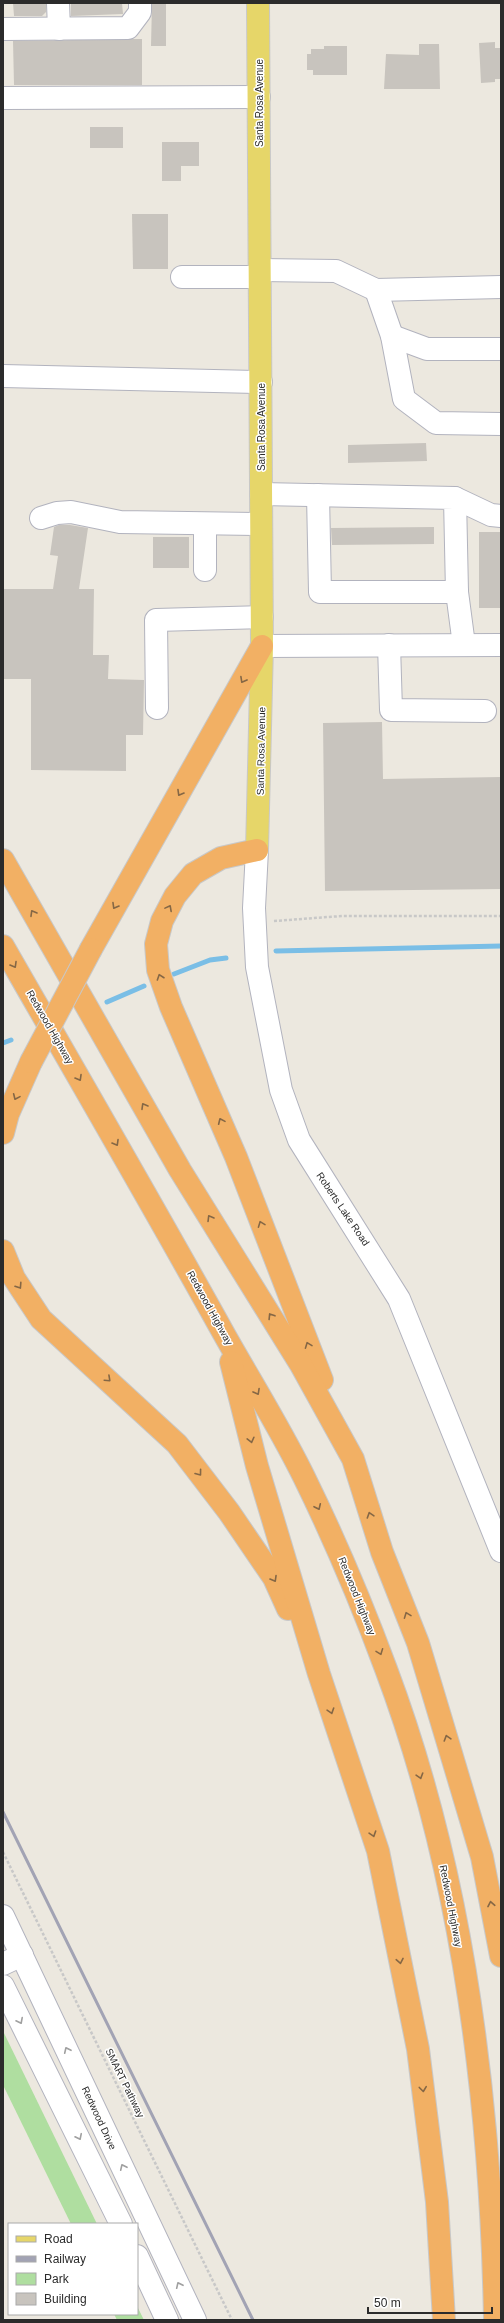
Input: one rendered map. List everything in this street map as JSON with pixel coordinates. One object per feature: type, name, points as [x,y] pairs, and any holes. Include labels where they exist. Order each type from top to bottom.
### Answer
[{"type":"highway","points":[[3,1133],[8,1114],[32,1062],[91,949],[262,646]]},
{"type":"highway","points":[[257,850],[221,858],[193,874],[175,896],[162,921],[156,944],[158,970],[171,1007],[229,1138],[353,1459],[382,1552],[418,1643],[482,1857],[501,1956]]},
{"type":"highway","points":[[3,860],[180,1170],[301,1365],[353,1459]]},
{"type":"highway","name":"Redwood Highway","points":[[3,946],[303,1474],[336,1544],[388,1673],[431,1810],[460,1952],[480,2083],[490,2173],[495,2320]]},
{"type":"highway","points":[[3,1251],[14,1278],[41,1319],[177,1444],[229,1512],[274,1578],[319,1674]]},
{"type":"highway","points":[[224,1334],[257,1466],[319,1674],[378,1851],[418,2050],[437,2202],[444,2320]]},
{"type":"main road","name":"Santa Rosa Avenue","points":[[257,850],[262,646],[258,3]]},
{"type":"street","points":[[58,3],[59,29]]},
{"type":"street","points":[[3,29],[128,28],[140,12],[140,3]]},
{"type":"street","points":[[3,98],[259,97]]},
{"type":"street","points":[[182,277],[336,271],[376,290],[501,287]]},
{"type":"street","points":[[376,290],[392,336],[404,399],[436,423],[501,424]]},
{"type":"street","points":[[392,336],[427,349],[501,349]]},
{"type":"street","points":[[3,376],[261,382]]},
{"type":"street","points":[[261,494],[455,498],[491,514],[501,516]]},
{"type":"street","points":[[318,495],[320,592],[456,592]]},
{"type":"street","points":[[455,498],[456,592],[464,645]]},
{"type":"street","points":[[41,518],[57,513],[71,512],[120,522],[261,524]]},
{"type":"street","points":[[205,524],[205,570]]},
{"type":"street","points":[[157,708],[156,620],[262,617]]},
{"type":"street","points":[[389,645],[391,710],[485,711]]},
{"type":"street","points":[[262,646],[501,645]]},
{"type":"street","name":"Roberts Lake Road","points":[[257,850],[255,915],[257,967],[281,1090],[299,1140],[399,1299],[501,1551]]},
{"type":"street","name":"Redwood Drive","points":[[3,1916],[12,1959],[195,2320]]},
{"type":"street","points":[[3,1986],[121,2223]]},
{"type":"street","points":[[138,2258],[167,2320]]},
{"type":"path","points":[[255,915],[501,916]]},
{"type":"path","name":"SMART Pathway","points":[[3,1852],[232,2320]]},
{"type":"green space","points":[[3,2031],[97,2223],[71,2223],[3,2085]]},
{"type":"green space","points":[[138,2308],[144,2320],[117,2320],[114,2315],[138,2315]]},
{"type":"building","points":[[13,3],[46,3],[46,12],[42,16],[14,16]]},
{"type":"building","points":[[71,3],[122,3],[123,14],[71,16]]},
{"type":"building","points":[[152,3],[166,3],[166,46],[151,46]]},
{"type":"building","points":[[142,39],[142,85],[14,85],[13,41]]},
{"type":"building","points":[[495,42],[495,48],[501,48],[501,79],[495,79],[495,82],[481,83],[479,43]]},
{"type":"building","points":[[419,44],[439,44],[440,89],[384,89],[386,54],[419,55]]},
{"type":"building","points":[[324,46],[347,46],[347,75],[313,75],[313,70],[307,70],[307,54],[311,54],[311,49],[324,49]]},
{"type":"building","points":[[90,127],[123,127],[123,148],[90,148]]},
{"type":"building","points":[[162,142],[199,142],[199,166],[181,166],[181,181],[162,181]]},
{"type":"building","points":[[132,214],[168,214],[168,269],[133,269]]},
{"type":"building","points":[[426,443],[427,461],[348,463],[348,445]]},
{"type":"building","points":[[59,525],[88,528],[79,589],[94,589],[93,655],[109,655],[108,679],[144,680],[143,735],[126,735],[126,771],[31,770],[31,679],[3,679],[3,589],[53,589],[58,556],[50,555],[54,527]]},
{"type":"building","points":[[434,527],[434,544],[332,545],[331,528]]},
{"type":"building","points":[[479,532],[501,532],[501,608],[479,608]]},
{"type":"building","points":[[153,537],[189,537],[189,568],[153,568]]},
{"type":"building","points":[[382,722],[383,779],[501,777],[501,889],[325,891],[323,723]]},
{"type":"waterway","points":[[276,951],[501,946]]},
{"type":"waterway","points":[[174,974],[210,960],[226,958]]},
{"type":"waterway","points":[[107,1002],[144,986]]},
{"type":"waterway","points":[[3,1043],[11,1040]]},
{"type":"railway","points":[[3,1812],[253,2320]]}]
